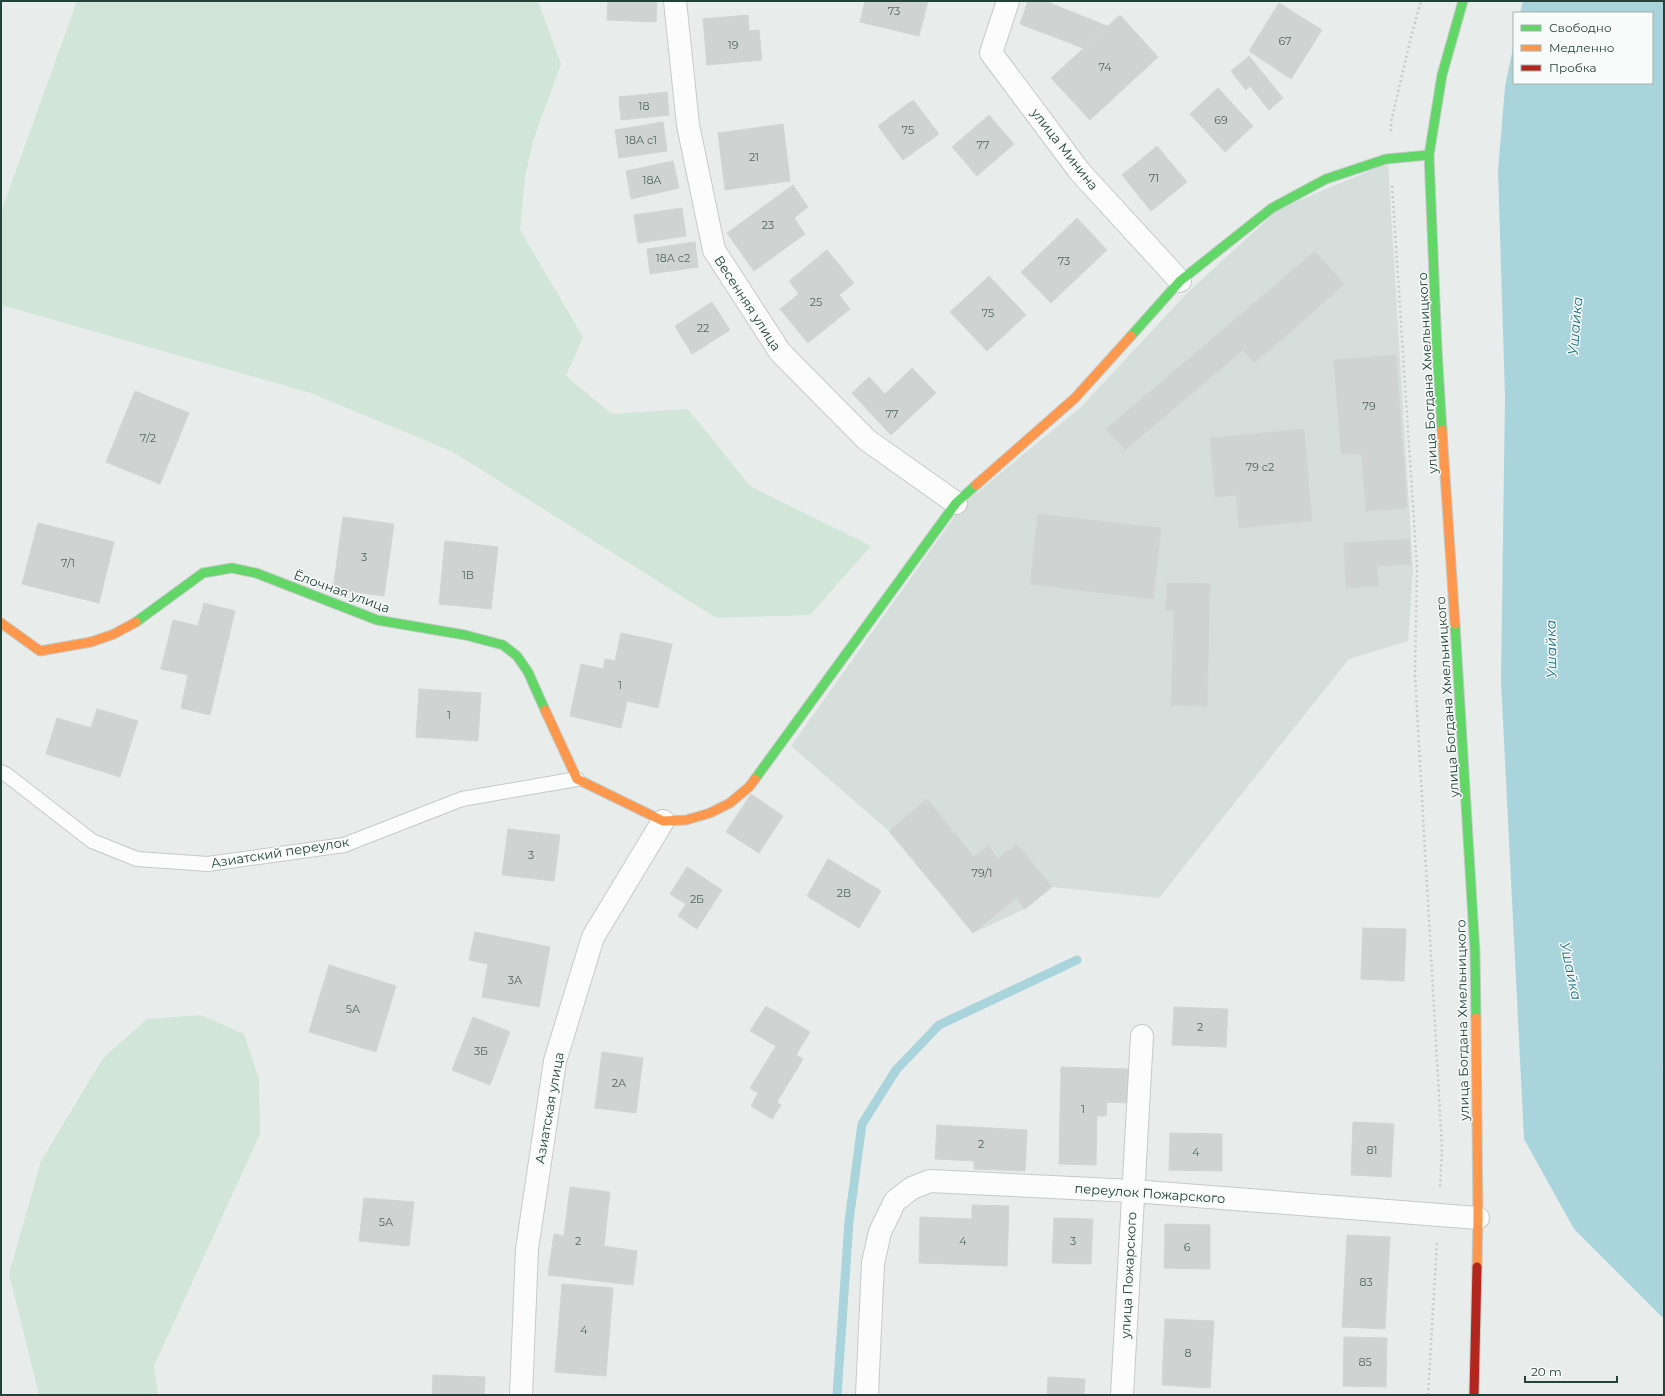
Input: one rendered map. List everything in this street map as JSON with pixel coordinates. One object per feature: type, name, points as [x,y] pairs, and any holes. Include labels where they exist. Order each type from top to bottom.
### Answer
[{"type":"street","name":"Весенняя улица","points":[[676,1],[688,125],[714,250],[780,352],[867,440],[956,503]]},
{"type":"street","name":"улица Минина","points":[[1008,1],[991,53],[1080,172],[1180,281]]},
{"type":"street","name":"улица Богдана Хмельницкого","points":[[1463,1],[1442,75],[1429,155],[1437,349],[1460,690],[1475,952],[1478,1218],[1474,1395]]},
{"type":"street","points":[[578,778],[663,821],[686,820],[710,813],[730,803],[749,787],[956,503],[1075,398],[1180,281],[1272,208],[1326,179],[1390,158],[1429,155]]},
{"type":"street","name":"Ёлочная улица","points":[[1,623],[40,651],[90,642],[114,634],[141,620],[203,572],[232,568],[256,573],[377,620],[465,635],[503,646],[517,656],[528,672],[555,733],[578,778]]},
{"type":"street","name":"Азиатская улица","points":[[521,1395],[527,1249],[555,1061],[593,937],[663,821]]},
{"type":"street","name":"улица Пожарского","points":[[1122,1395],[1142,1036]]},
{"type":"street","name":"переулок Пожарского","points":[[867,1395],[873,1263],[880,1232],[896,1200],[912,1188],[930,1181],[1133,1191],[1478,1218]]},
{"type":"lane","name":"Азиатский переулок","points":[[1,772],[7,775],[92,842],[137,859],[208,864],[344,845],[462,799],[578,778]]},
{"type":"path","points":[[1421,1],[1391,122],[1390,158],[1417,568],[1415,675],[1442,1148],[1428,1395]]},
{"type":"path","points":[[1659,1066],[1664,1066]]},
{"type":"shaded area","points":[[1388,163],[1413,569],[1408,641],[1349,659],[1159,898],[1052,887],[1025,909],[973,933],[889,831],[791,746],[964,503],[1081,407],[1188,292],[1279,209]]},
{"type":"green space","points":[[77,1],[538,1],[561,64],[533,141],[525,177],[520,230],[583,337],[566,376],[612,414],[688,409],[750,486],[871,546],[810,615],[716,618],[453,452],[311,393],[1,305],[1,212]]},
{"type":"green space","points":[[201,1015],[244,1034],[259,1079],[260,1134],[154,1366],[158,1395],[39,1395],[9,1274],[41,1161],[103,1058],[147,1019]]},
{"type":"water","name":"Ушайка","points":[[1523,1],[1664,1],[1664,1319],[1574,1229],[1524,1139],[1501,681],[1505,396],[1498,170],[1505,87],[1513,48],[1513,84],[1653,84],[1653,12],[1520,12]]},
{"type":"building","points":[[608,1],[657,1],[656,22],[607,20]]},
{"type":"building","points":[[865,1],[928,1],[919,36],[860,22]]},
{"type":"building","points":[[1028,1],[1045,1],[1107,26],[1083,48],[1020,24]]},
{"type":"building","points":[[1279,3],[1322,30],[1291,79],[1249,51]]},
{"type":"building","points":[[748,15],[749,31],[759,30],[762,60],[707,65],[703,19]]},
{"type":"building","points":[[1120,15],[1158,57],[1090,120],[1051,78]]},
{"type":"building","points":[[1249,56],[1283,98],[1269,110],[1250,86],[1246,90],[1231,71]]},
{"type":"building","points":[[1218,88],[1253,126],[1225,152],[1190,114]]},
{"type":"building","points":[[667,92],[669,115],[621,120],[619,97]]},
{"type":"building","points":[[913,100],[939,134],[903,160],[878,126]]},
{"type":"building","points":[[989,115],[1014,144],[977,176],[952,147]]},
{"type":"building","points":[[663,122],[667,151],[619,158],[615,130]]},
{"type":"building","points":[[783,124],[790,181],[725,190],[718,133]]},
{"type":"building","points":[[1157,146],[1187,182],[1151,211],[1122,175]]},
{"type":"building","points":[[673,161],[679,188],[631,199],[626,171]]},
{"type":"building","points":[[793,185],[808,207],[794,218],[805,234],[754,271],[727,233]]},
{"type":"building","points":[[682,208],[686,236],[638,243],[634,215]]},
{"type":"building","points":[[1077,218],[1107,250],[1051,303],[1021,272]]},
{"type":"building","points":[[695,242],[698,267],[650,274],[647,249]]},
{"type":"building","points":[[827,250],[854,283],[839,295],[850,309],[808,343],[780,309],[799,294],[789,281]]},
{"type":"building","points":[[1315,251],[1344,284],[1303,321],[1273,287]]},
{"type":"building","points":[[989,276],[1026,315],[987,351],[950,312]]},
{"type":"building","points":[[1273,287],[1303,321],[1254,363],[1243,350],[1125,450],[1106,429]]},
{"type":"building","points":[[712,302],[730,330],[692,354],[675,326]]},
{"type":"building","points":[[1396,355],[1407,508],[1366,511],[1361,453],[1341,454],[1334,360]]},
{"type":"building","points":[[912,368],[936,393],[891,435],[852,393],[869,377],[885,394]]},
{"type":"building","points":[[135,391],[189,413],[160,484],[106,462]]},
{"type":"building","points":[[1304,429],[1312,521],[1239,528],[1236,495],[1215,497],[1210,438]]},
{"type":"building","points":[[1038,514],[1161,528],[1153,599],[1030,584]]},
{"type":"building","points":[[343,517],[394,524],[384,596],[333,589]]},
{"type":"building","points":[[38,523],[114,542],[99,603],[22,584]]},
{"type":"building","points":[[1409,539],[1411,564],[1377,566],[1378,586],[1346,588],[1344,543]]},
{"type":"building","points":[[445,541],[498,547],[491,609],[439,604]]},
{"type":"building","points":[[1167,583],[1210,584],[1207,706],[1171,705],[1174,611],[1166,610]]},
{"type":"building","points":[[204,603],[235,611],[210,715],[181,708],[188,675],[161,669],[173,620],[198,626]]},
{"type":"building","points":[[621,633],[672,644],[658,708],[627,701],[621,728],[570,716],[581,664],[603,669],[605,659],[615,661]]},
{"type":"building","points":[[419,689],[481,693],[478,741],[416,737]]},
{"type":"building","points":[[97,709],[138,721],[120,777],[46,754],[57,718],[91,728]]},
{"type":"building","points":[[751,794],[783,816],[759,853],[726,832]]},
{"type":"building","points":[[927,799],[974,857],[988,846],[998,859],[1017,844],[1052,887],[1025,909],[1016,898],[973,933],[889,831]]},
{"type":"building","points":[[508,829],[560,835],[554,881],[502,875]]},
{"type":"building","points":[[828,859],[881,891],[859,928],[807,896]]},
{"type":"building","points":[[687,867],[722,890],[697,929],[678,916],[686,904],[670,894]]},
{"type":"building","points":[[1363,928],[1406,929],[1404,981],[1361,979]]},
{"type":"building","points":[[475,932],[550,947],[539,1007],[482,997],[488,964],[469,960]]},
{"type":"building","points":[[329,965],[396,986],[376,1052],[309,1032]]},
{"type":"building","points":[[766,1006],[810,1032],[796,1055],[803,1059],[777,1102],[781,1105],[772,1119],[751,1106],[758,1093],[750,1088],[776,1046],[750,1031]]},
{"type":"building","points":[[1174,1007],[1228,1009],[1226,1047],[1172,1045]]},
{"type":"building","points":[[473,1017],[510,1032],[490,1085],[452,1070]]},
{"type":"building","points":[[602,1052],[643,1058],[636,1113],[595,1108]]},
{"type":"building","points":[[1061,1067],[1129,1069],[1128,1103],[1107,1102],[1106,1116],[1097,1116],[1096,1165],[1059,1164]]},
{"type":"building","points":[[1353,1122],[1394,1124],[1391,1177],[1351,1175]]},
{"type":"building","points":[[937,1125],[1027,1130],[1025,1171],[974,1169],[974,1161],[935,1159]]},
{"type":"building","points":[[1170,1133],[1222,1134],[1222,1171],[1169,1170]]},
{"type":"building","points":[[570,1187],[610,1192],[604,1246],[637,1251],[633,1285],[548,1275],[554,1234],[564,1236]]},
{"type":"building","points":[[364,1198],[414,1202],[409,1246],[359,1241]]},
{"type":"building","points":[[972,1205],[1009,1206],[1007,1266],[919,1263],[920,1217],[972,1219]]},
{"type":"building","points":[[1054,1218],[1093,1219],[1091,1264],[1052,1263]]},
{"type":"building","points":[[1165,1224],[1210,1225],[1210,1269],[1164,1268]]},
{"type":"building","points":[[1347,1235],[1390,1237],[1385,1329],[1342,1327]]},
{"type":"building","points":[[562,1284],[613,1288],[606,1376],[555,1372]]},
{"type":"building","points":[[1165,1319],[1214,1321],[1210,1388],[1162,1385]]},
{"type":"building","points":[[1344,1337],[1387,1338],[1386,1387],[1343,1386]]},
{"type":"building","points":[[433,1375],[485,1377],[484,1395],[432,1395]]},
{"type":"building","points":[[1048,1377],[1085,1379],[1084,1395],[1047,1395]]},
{"type":"waterway","points":[[837,1395],[849,1221],[862,1124],[896,1070],[939,1025],[1077,960]]},
{"type":"traffic: fast","points":[[1442,430],[1429,155],[1442,75],[1463,1]]},
{"type":"traffic: fast","points":[[1131,336],[1180,281],[1272,208],[1326,179],[1386,159],[1429,155]]},
{"type":"traffic: fast","points":[[755,779],[956,503],[976,485]]},
{"type":"traffic: fast","points":[[136,622],[203,573],[232,568],[256,573],[377,620],[465,635],[503,645],[517,656],[528,672],[545,710]]},
{"type":"traffic: fast","points":[[1455,624],[1475,952],[1476,1018]]},
{"type":"traffic: slow","points":[[976,485],[1075,398],[1131,336]]},
{"type":"traffic: slow","points":[[1442,430],[1455,624]]},
{"type":"traffic: slow","points":[[1,623],[40,651],[91,642],[114,634],[136,622]]},
{"type":"traffic: slow","points":[[545,710],[577,779],[663,821],[686,820],[710,813],[730,803],[749,787],[755,779]]},
{"type":"traffic: slow","points":[[1476,1018],[1477,1267]]},
{"type":"traffic: jam","points":[[1474,1395],[1477,1267]]}]
